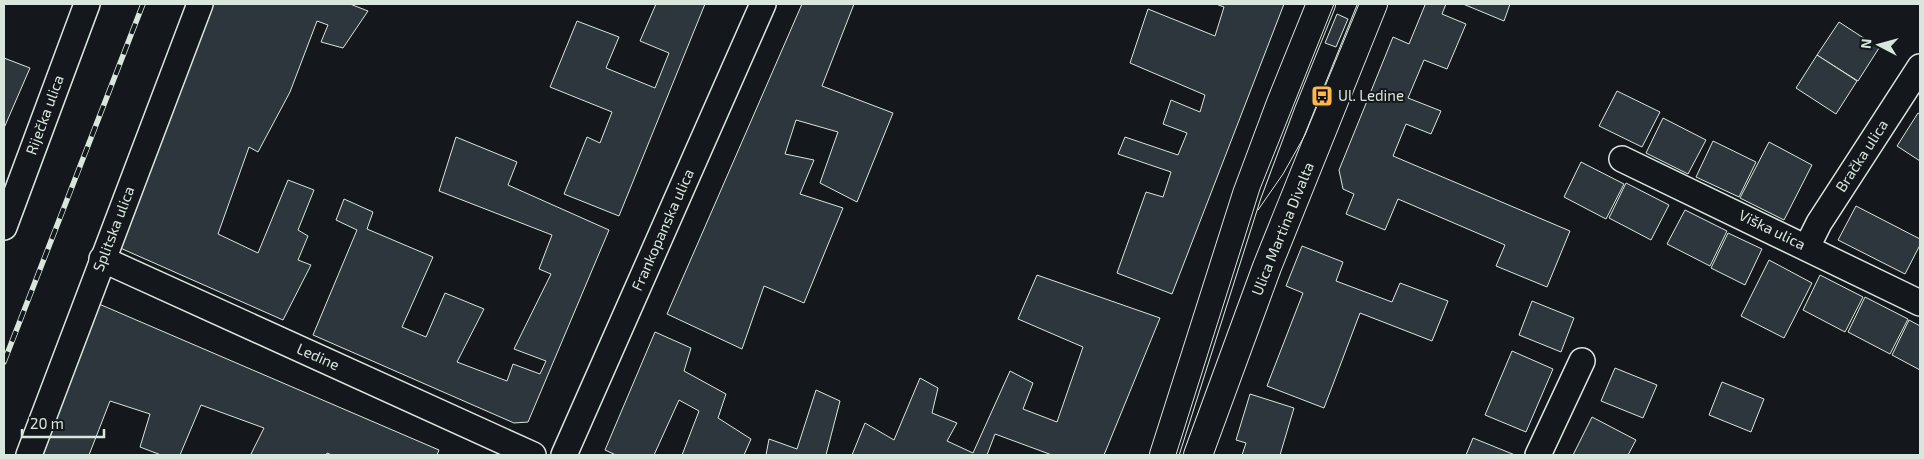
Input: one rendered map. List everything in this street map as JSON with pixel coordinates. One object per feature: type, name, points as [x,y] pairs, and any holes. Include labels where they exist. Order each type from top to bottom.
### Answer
[{"type":"street","name":"Riječka ulica","points":[[4,227],[86,4]]},
{"type":"street","name":"Splitska ulica","points":[[29,455],[200,4]]},
{"type":"street","name":"Frankopanska ulica","points":[[564,455],[763,4]]},
{"type":"street","points":[[1164,455],[1247,194],[1321,4]]},
{"type":"street","name":"Ulica Martina Divalta","points":[[1198,455],[1268,267],[1373,4]]},
{"type":"street","name":"Bračka ulica","points":[[1806,247],[1819,223],[1920,67]]},
{"type":"street","name":"Viška ulica","points":[[1622,159],[1920,303]]},
{"type":"street","name":"Ledine","points":[[102,259],[533,455]]},
{"type":"street","points":[[1538,455],[1582,361]]},
{"type":"building","points":[[211,4],[350,4],[368,11],[343,48],[321,42],[328,25],[317,21],[290,92],[258,152],[249,147],[218,234],[258,253],[288,180],[314,190],[298,230],[308,236],[298,260],[311,265],[283,320],[118,247]]},
{"type":"building","points":[[656,4],[705,4],[619,216],[564,194],[587,137],[600,143],[612,112],[550,87],[577,21],[619,37],[606,68],[655,88],[669,53],[640,41]]},
{"type":"building","points":[[802,4],[854,4],[822,86],[893,113],[857,202],[820,183],[838,132],[796,120],[785,154],[814,160],[800,194],[843,208],[804,303],[764,286],[742,349],[667,314]]},
{"type":"building","points":[[1216,4],[1284,4],[1172,294],[1117,273],[1146,192],[1163,197],[1171,172],[1118,154],[1125,137],[1178,155],[1187,133],[1163,124],[1171,100],[1200,112],[1205,95],[1130,63],[1148,9],[1215,36],[1224,7]]},
{"type":"building","points":[[1422,4],[1446,4],[1442,14],[1466,24],[1447,69],[1424,60],[1408,98],[1441,111],[1431,134],[1406,124],[1393,156],[1570,231],[1547,287],[1496,266],[1505,245],[1398,199],[1385,230],[1346,214],[1354,194],[1343,189],[1339,170],[1393,37],[1409,44],[1425,5]]},
{"type":"building","points":[[1463,4],[1510,4],[1504,21]]},
{"type":"building","points":[[1337,14],[1348,19],[1336,47],[1325,43]]},
{"type":"building","points":[[1839,22],[1879,48],[1858,81],[1817,55]]},
{"type":"building","points":[[1817,55],[1857,81],[1836,114],[1796,88]]},
{"type":"building","points":[[4,58],[30,68],[4,128]]},
{"type":"building","points":[[1617,91],[1660,112],[1642,147],[1599,126]]},
{"type":"building","points":[[1918,113],[1920,114],[1920,161],[1897,146]]},
{"type":"building","points":[[1663,118],[1706,140],[1688,174],[1646,153]]},
{"type":"building","points":[[456,137],[517,162],[508,185],[609,230],[528,422],[514,423],[313,335],[357,230],[336,220],[344,199],[373,212],[367,229],[433,257],[402,327],[426,337],[445,293],[484,309],[457,362],[507,381],[513,364],[540,374],[546,361],[514,349],[551,274],[539,269],[552,235],[439,191]]},
{"type":"building","points":[[1713,141],[1756,162],[1739,197],[1696,177]]},
{"type":"building","points":[[1769,142],[1812,165],[1784,220],[1740,198]]},
{"type":"building","points":[[1581,162],[1624,184],[1606,219],[1564,197]]},
{"type":"building","points":[[1626,183],[1669,205],[1651,240],[1609,218]]},
{"type":"building","points":[[1856,206],[1920,239],[1920,245],[1905,274],[1838,240]]},
{"type":"building","points":[[1685,210],[1727,231],[1710,266],[1667,244]]},
{"type":"building","points":[[1728,233],[1762,249],[1745,285],[1711,268]]},
{"type":"building","points":[[1302,246],[1343,262],[1336,281],[1392,302],[1400,283],[1448,301],[1432,341],[1360,313],[1324,408],[1267,386],[1303,293],[1286,286]]},
{"type":"building","points":[[1769,260],[1812,283],[1784,338],[1741,316]]},
{"type":"building","points":[[1037,275],[1160,318],[1104,455],[1052,455],[995,434],[987,455],[852,455],[865,423],[894,440],[920,378],[938,388],[932,413],[957,423],[947,441],[973,453],[1010,371],[1033,383],[1023,409],[1057,422],[1083,347],[1018,319]]},
{"type":"building","points":[[1820,275],[1863,297],[1845,332],[1803,310]]},
{"type":"building","points":[[1865,297],[1908,319],[1890,354],[1848,332]]},
{"type":"building","points":[[1532,301],[1574,318],[1561,352],[1519,335]]},
{"type":"building","points":[[99,304],[439,450],[437,455],[332,455],[327,453],[326,455],[254,455],[251,454],[264,428],[201,405],[180,455],[161,455],[140,447],[150,414],[110,401],[89,455],[43,455]]},
{"type":"building","points":[[1909,320],[1920,326],[1920,370],[1892,355]]},
{"type":"building","points":[[655,332],[691,348],[684,371],[726,394],[718,418],[751,439],[744,455],[682,455],[699,411],[679,400],[654,455],[616,455],[605,450]]},
{"type":"building","points":[[1512,351],[1553,369],[1526,432],[1485,415]]},
{"type":"building","points":[[1615,368],[1657,385],[1643,418],[1601,401]]},
{"type":"building","points":[[1722,382],[1764,399],[1751,432],[1709,415]]},
{"type":"building","points":[[816,390],[840,401],[826,455],[766,455],[769,439],[797,449]]},
{"type":"building","points":[[1250,394],[1294,408],[1280,455],[1242,455],[1246,443],[1236,440]]},
{"type":"building","points":[[1592,417],[1636,440],[1628,455],[1573,455]]},
{"type":"building","points":[[1473,438],[1515,455],[1466,455]]},
{"type":"tram line","points":[[1176,455],[1260,189],[1334,4]]},
{"type":"tram line","points":[[1258,210],[1283,174],[1305,135],[1359,4]]},
{"type":"railway","points":[[4,362],[143,4]]},
{"type":"place","name":"Ul. Ledine","points":[[1322,96]]}]
